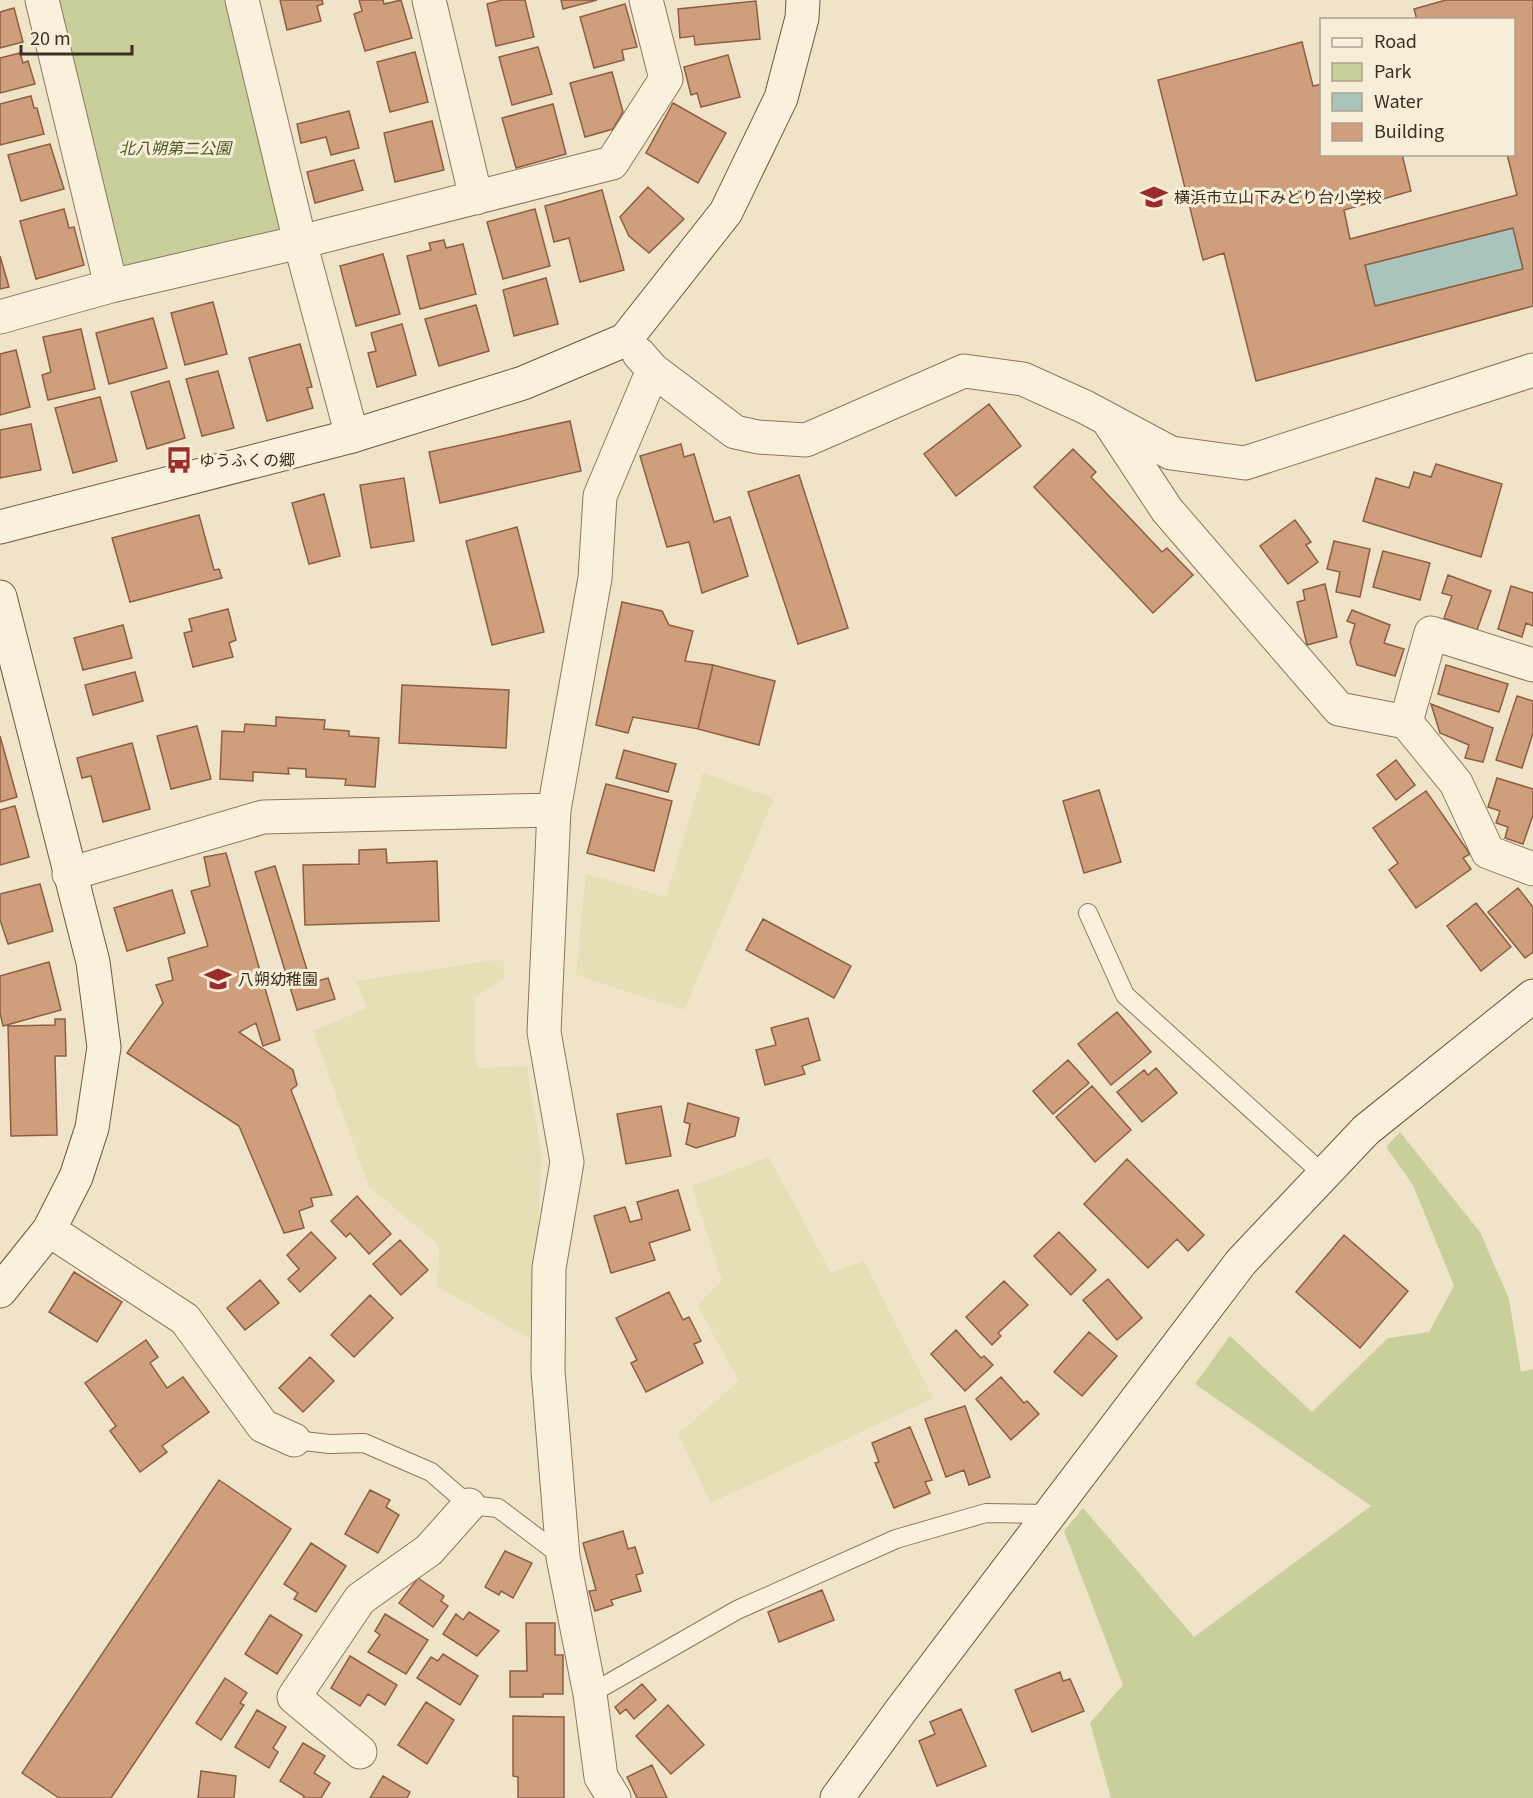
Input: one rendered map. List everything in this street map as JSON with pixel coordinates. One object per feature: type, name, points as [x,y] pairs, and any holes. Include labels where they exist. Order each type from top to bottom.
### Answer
[{"type":"street","points":[[42,0],[111,286]]},
{"type":"street","points":[[242,0],[300,242],[352,436]]},
{"type":"street","points":[[429,0],[476,198]]},
{"type":"street","points":[[0,317],[111,286],[300,242],[612,163],[666,79],[646,0]]},
{"type":"street","points":[[0,527],[352,436],[523,383],[626,340],[726,212],[781,98],[802,18],[803,0]]},
{"type":"street","points":[[626,340],[653,370],[735,432],[758,437],[806,440],[964,371],[1023,379],[1106,418],[1171,453],[1245,463],[1533,370]]},
{"type":"street","points":[[602,1791],[590,1694],[563,1557],[548,1371],[549,1279],[567,1162],[544,1032],[554,810],[595,578],[600,496],[653,370]]},
{"type":"street","points":[[1106,418],[1167,510],[1339,709],[1406,722],[1456,783],[1488,852],[1533,869]]},
{"type":"street","points":[[0,597],[93,962],[104,1047],[92,1128],[76,1177],[49,1230],[0,1291]]},
{"type":"street","points":[[1406,722],[1431,633],[1533,665]]},
{"type":"street","points":[[69,874],[263,818],[554,810]]},
{"type":"street","points":[[837,1798],[1241,1262],[1366,1130],[1533,996]]},
{"type":"street","points":[[49,1230],[185,1319],[263,1426],[294,1440]]},
{"type":"street","points":[[360,1752],[294,1697],[360,1599],[429,1550],[469,1505]]},
{"type":"lane","points":[[1088,913],[1125,996],[1324,1175]]},
{"type":"lane","points":[[294,1440],[330,1444],[364,1443],[431,1472],[469,1505],[498,1508],[563,1557]]},
{"type":"lane","points":[[590,1694],[737,1610],[896,1539],[986,1513],[1050,1514]]},
{"type":"shaded area","points":[[703,773],[774,798],[684,1010],[576,975],[586,874],[666,897]]},
{"type":"shaded area","points":[[503,959],[505,978],[474,998],[474,1048],[478,1068],[527,1066],[542,1157],[531,1339],[438,1287],[439,1245],[369,1187],[313,1031],[367,1008],[356,981]]},
{"type":"shaded area","points":[[769,1157],[831,1273],[864,1261],[933,1398],[711,1503],[678,1434],[739,1381],[697,1305],[722,1280],[692,1186]]},
{"type":"green space","name":"北八朔第二公園","points":[[54,0],[225,0],[281,233],[118,268]]},
{"type":"green space","points":[[1400,1132],[1480,1232],[1509,1299],[1521,1372],[1533,1369],[1533,1798],[1111,1798],[1090,1723],[1123,1685],[1064,1531],[1083,1508],[1194,1637],[1371,1506],[1195,1384],[1230,1336],[1312,1412],[1388,1338],[1429,1332],[1454,1286],[1413,1185],[1386,1147]]},
{"type":"water","points":[[1513,228],[1523,269],[1375,306],[1365,265]]},
{"type":"building","points":[[280,0],[322,0],[323,4],[317,6],[321,21],[287,30]]},
{"type":"building","points":[[359,0],[383,0],[384,4],[401,0],[412,38],[365,51],[354,14],[362,11]]},
{"type":"building","points":[[502,0],[525,0],[534,37],[496,46],[487,4]]},
{"type":"building","points":[[561,0],[597,0],[563,9]]},
{"type":"building","points":[[1446,0],[1533,0],[1533,306],[1256,381],[1224,253],[1203,260],[1158,80],[1302,42],[1313,86],[1320,84],[1320,156],[1402,156],[1411,191],[1344,210],[1350,239],[1517,195],[1507,156],[1515,156],[1515,18],[1416,18],[1414,9]],"holes":[[[1513,228],[1523,269],[1375,306],[1365,265]]]},
{"type":"building","points":[[756,1],[760,39],[695,45],[694,36],[680,38],[678,9]]},
{"type":"building","points":[[625,4],[637,47],[622,50],[624,60],[594,68],[580,17]]},
{"type":"building","points":[[14,8],[23,42],[0,48],[0,12]]},
{"type":"building","points":[[538,47],[552,94],[512,105],[499,57]]},
{"type":"building","points":[[415,52],[428,102],[390,112],[377,62]]},
{"type":"building","points":[[20,53],[23,63],[28,61],[35,84],[0,93],[0,58]]},
{"type":"building","points":[[728,55],[740,97],[701,107],[697,93],[691,95],[684,67]]},
{"type":"building","points":[[612,72],[623,112],[613,129],[585,137],[570,83]]},
{"type":"building","points":[[31,96],[44,134],[0,145],[0,104]]},
{"type":"building","points":[[673,103],[726,133],[698,183],[646,153]]},
{"type":"building","points":[[553,104],[566,154],[516,168],[502,118]]},
{"type":"building","points":[[349,111],[359,148],[331,155],[326,137],[301,143],[297,124]]},
{"type":"building","points":[[432,121],[444,170],[395,182],[384,133]]},
{"type":"building","points":[[50,144],[64,189],[21,201],[8,155]]},
{"type":"building","points":[[354,160],[363,190],[315,203],[307,172]]},
{"type":"building","points":[[648,187],[684,219],[649,253],[629,236],[620,217]]},
{"type":"building","points":[[602,190],[624,270],[580,282],[569,238],[554,242],[545,206]]},
{"type":"building","points":[[64,209],[69,228],[74,227],[84,265],[36,279],[20,221]]},
{"type":"building","points":[[535,209],[550,266],[503,279],[487,222]]},
{"type":"building","points":[[444,240],[446,248],[463,244],[476,294],[420,309],[407,256],[431,250],[429,243]]},
{"type":"building","points":[[383,254],[400,314],[356,326],[340,266]]},
{"type":"building","points":[[0,256],[9,287],[0,289]]},
{"type":"building","points":[[546,278],[558,324],[514,336],[503,290]]},
{"type":"building","points":[[213,302],[227,354],[185,365],[171,313]]},
{"type":"building","points":[[476,305],[489,351],[439,366],[425,319]]},
{"type":"building","points":[[153,318],[167,368],[109,384],[96,333]]},
{"type":"building","points":[[402,324],[416,375],[377,387],[368,353],[376,351],[371,333]]},
{"type":"building","points":[[81,329],[95,389],[48,400],[42,375],[51,372],[43,337]]},
{"type":"building","points":[[300,344],[312,387],[307,388],[313,408],[267,421],[249,358]]},
{"type":"building","points":[[16,350],[30,407],[0,415],[0,354]]},
{"type":"building","points":[[218,371],[234,428],[202,436],[186,379]]},
{"type":"building","points":[[169,381],[185,438],[147,449],[131,392]]},
{"type":"building","points":[[100,397],[117,461],[73,473],[55,408]]},
{"type":"building","points":[[989,404],[1021,446],[956,496],[924,454]]},
{"type":"building","points":[[570,421],[581,471],[440,503],[429,452]]},
{"type":"building","points":[[31,424],[41,470],[0,478],[0,430]]},
{"type":"building","points":[[681,444],[684,457],[694,454],[714,522],[730,517],[748,576],[702,593],[689,542],[667,547],[640,456]]},
{"type":"building","points":[[1073,449],[1096,472],[1091,477],[1162,552],[1167,548],[1193,575],[1153,613],[1034,487]]},
{"type":"building","points":[[1436,464],[1502,484],[1481,557],[1363,521],[1376,478],[1409,488],[1414,472],[1431,477]]},
{"type":"building","points":[[799,475],[848,628],[798,644],[748,492]]},
{"type":"building","points":[[404,478],[414,541],[371,548],[360,485]]},
{"type":"building","points":[[324,494],[340,556],[309,564],[292,503]]},
{"type":"building","points":[[199,515],[214,570],[219,569],[222,578],[130,602],[112,538]]},
{"type":"building","points":[[1295,520],[1311,542],[1306,545],[1318,562],[1288,584],[1260,546]]},
{"type":"building","points":[[517,527],[544,632],[492,645],[466,541]]},
{"type":"building","points":[[1334,541],[1370,549],[1360,597],[1336,592],[1340,572],[1327,569]]},
{"type":"building","points":[[1383,551],[1430,563],[1420,600],[1373,587]]},
{"type":"building","points":[[1448,575],[1491,591],[1477,630],[1444,618],[1452,596],[1442,593]]},
{"type":"building","points":[[1325,584],[1337,637],[1307,645],[1297,602],[1305,600],[1303,590]]},
{"type":"building","points":[[1511,586],[1533,593],[1533,626],[1526,623],[1522,637],[1498,629]]},
{"type":"building","points":[[622,602],[662,611],[669,625],[693,631],[685,661],[713,665],[698,729],[633,717],[628,733],[596,725]]},
{"type":"building","points":[[228,609],[236,640],[229,643],[233,657],[193,667],[184,633],[192,631],[189,619]]},
{"type":"building","points":[[1352,610],[1390,625],[1384,643],[1404,649],[1395,676],[1357,665],[1350,642],[1355,624],[1347,621]]},
{"type":"building","points":[[123,625],[132,658],[83,670],[74,638]]},
{"type":"building","points":[[713,665],[775,681],[759,745],[698,729]]},
{"type":"building","points":[[1446,665],[1508,684],[1499,712],[1438,694]]},
{"type":"building","points":[[135,672],[143,701],[93,715],[85,685]]},
{"type":"building","points":[[402,685],[509,690],[506,748],[399,743]]},
{"type":"building","points":[[1517,696],[1533,701],[1533,733],[1522,768],[1496,760]]},
{"type":"building","points":[[1431,704],[1493,728],[1483,762],[1465,758],[1469,745],[1440,733]]},
{"type":"building","points":[[276,717],[325,720],[324,729],[349,731],[349,736],[379,738],[375,787],[345,785],[346,779],[306,777],[306,769],[288,768],[289,774],[253,772],[253,781],[220,779],[222,731],[244,732],[245,724],[276,726]]},
{"type":"building","points":[[197,726],[211,779],[171,789],[157,736]]},
{"type":"building","points":[[0,736],[17,797],[0,802]]},
{"type":"building","points":[[132,743],[150,809],[103,822],[91,776],[82,778],[77,758]]},
{"type":"building","points":[[624,750],[676,764],[668,792],[616,778]]},
{"type":"building","points":[[1396,760],[1415,785],[1396,800],[1377,775]]},
{"type":"building","points":[[1497,778],[1533,789],[1533,815],[1523,844],[1505,838],[1508,827],[1496,823],[1500,811],[1488,807]]},
{"type":"building","points":[[606,784],[672,801],[654,871],[587,853]]},
{"type":"building","points":[[1099,790],[1121,862],[1084,873],[1063,801]]},
{"type":"building","points":[[1426,791],[1470,854],[1463,858],[1471,869],[1416,908],[1389,870],[1398,863],[1373,828]]},
{"type":"building","points":[[15,806],[29,857],[0,865],[0,810]]},
{"type":"building","points":[[386,849],[387,863],[437,861],[439,921],[305,925],[303,865],[359,864],[359,850]]},
{"type":"building","points":[[226,853],[280,1040],[263,1046],[256,1023],[239,1032],[293,1070],[297,1085],[291,1090],[332,1195],[311,1198],[313,1206],[299,1211],[304,1228],[284,1233],[239,1126],[127,1053],[163,1003],[156,985],[173,980],[168,958],[208,946],[191,891],[210,886],[204,857]]},
{"type":"building","points":[[275,866],[311,983],[328,978],[335,999],[297,1010],[255,872]]},
{"type":"building","points":[[40,884],[53,931],[8,944],[0,920],[0,894]]},
{"type":"building","points":[[1518,888],[1533,907],[1533,952],[1525,958],[1488,912]]},
{"type":"building","points":[[172,890],[185,933],[127,951],[114,908]]},
{"type":"building","points":[[1476,903],[1511,947],[1481,971],[1447,926]]},
{"type":"building","points":[[763,919],[851,966],[834,998],[746,950]]},
{"type":"building","points":[[49,962],[61,1010],[3,1026],[0,1013],[0,976]]},
{"type":"building","points":[[1117,1012],[1151,1052],[1111,1085],[1078,1044]]},
{"type":"building","points":[[808,1018],[820,1060],[802,1066],[805,1074],[765,1085],[756,1050],[776,1045],[771,1028]]},
{"type":"building","points":[[55,1019],[65,1019],[66,1056],[55,1056],[57,1135],[11,1136],[8,1026],[55,1025]]},
{"type":"building","points":[[1068,1060],[1089,1083],[1053,1114],[1033,1091]]},
{"type":"building","points":[[1156,1068],[1177,1093],[1142,1122],[1117,1092],[1144,1070],[1148,1075]]},
{"type":"building","points":[[1092,1086],[1131,1130],[1095,1162],[1056,1117]]},
{"type":"building","points":[[688,1103],[739,1118],[735,1136],[696,1148],[686,1144],[690,1124],[684,1122]]},
{"type":"building","points":[[661,1106],[671,1156],[626,1164],[617,1114]]},
{"type":"building","points":[[1127,1159],[1204,1235],[1188,1251],[1177,1239],[1148,1268],[1084,1204]]},
{"type":"building","points":[[678,1190],[690,1230],[649,1243],[655,1260],[611,1273],[594,1216],[625,1207],[630,1222],[642,1219],[637,1202]]},
{"type":"building","points":[[357,1196],[391,1234],[369,1254],[350,1233],[346,1237],[331,1221]]},
{"type":"building","points":[[311,1232],[336,1258],[300,1292],[288,1279],[299,1269],[287,1255]]},
{"type":"building","points":[[1059,1232],[1096,1270],[1071,1295],[1034,1256]]},
{"type":"building","points":[[1344,1235],[1408,1291],[1360,1348],[1296,1292]]},
{"type":"building","points":[[400,1240],[428,1270],[401,1295],[373,1264]]},
{"type":"building","points":[[74,1272],[122,1302],[97,1342],[49,1312]]},
{"type":"building","points":[[1108,1279],[1142,1318],[1117,1340],[1083,1300]]},
{"type":"building","points":[[260,1280],[279,1303],[245,1330],[227,1308]]},
{"type":"building","points":[[1004,1281],[1028,1305],[998,1333],[1001,1336],[992,1345],[966,1317]]},
{"type":"building","points":[[669,1292],[683,1320],[689,1317],[701,1341],[694,1344],[703,1363],[646,1392],[631,1363],[637,1360],[616,1318]]},
{"type":"building","points":[[370,1295],[393,1318],[354,1357],[331,1335]]},
{"type":"building","points":[[956,1330],[981,1358],[984,1356],[993,1365],[965,1391],[931,1354]]},
{"type":"building","points":[[1089,1332],[1117,1356],[1082,1396],[1054,1372]]},
{"type":"building","points":[[146,1340],[158,1357],[150,1363],[167,1388],[183,1377],[209,1412],[162,1446],[167,1452],[140,1472],[110,1431],[116,1426],[85,1383]]},
{"type":"building","points":[[310,1357],[334,1381],[303,1412],[279,1388]]},
{"type":"building","points":[[1001,1377],[1024,1403],[1027,1401],[1039,1414],[1011,1440],[976,1399]]},
{"type":"building","points":[[965,1406],[990,1477],[969,1485],[964,1470],[946,1477],[925,1419]]},
{"type":"building","points":[[910,1427],[932,1480],[925,1482],[930,1493],[894,1508],[875,1463],[879,1462],[872,1443]]},
{"type":"building","points":[[219,1480],[291,1529],[111,1798],[59,1798],[22,1773]]},
{"type":"building","points":[[370,1490],[390,1500],[386,1507],[399,1515],[378,1553],[345,1534]]},
{"type":"building","points":[[623,1531],[628,1549],[635,1547],[643,1573],[636,1575],[641,1591],[611,1600],[613,1605],[595,1611],[589,1591],[596,1590],[583,1543]]},
{"type":"building","points":[[311,1543],[346,1566],[316,1612],[294,1599],[298,1593],[284,1584]]},
{"type":"building","points":[[505,1551],[532,1563],[513,1598],[501,1591],[499,1595],[485,1587]]},
{"type":"building","points":[[418,1578],[444,1596],[441,1601],[448,1606],[433,1627],[399,1603]]},
{"type":"building","points":[[822,1590],[834,1620],[779,1642],[768,1612]]},
{"type":"building","points":[[469,1612],[499,1631],[477,1656],[443,1634],[456,1614],[463,1620]]},
{"type":"building","points":[[385,1614],[428,1640],[406,1674],[368,1652],[380,1635],[375,1631]]},
{"type":"building","points":[[270,1615],[302,1635],[277,1674],[245,1654]]},
{"type":"building","points":[[526,1623],[555,1623],[555,1655],[563,1655],[563,1694],[543,1694],[543,1697],[510,1697],[510,1671],[527,1671]]},
{"type":"building","points":[[443,1654],[478,1676],[460,1705],[417,1678],[431,1657],[438,1661]]},
{"type":"building","points":[[350,1656],[397,1685],[385,1705],[368,1694],[360,1706],[331,1688]]},
{"type":"building","points":[[1060,1672],[1063,1681],[1070,1679],[1084,1711],[1032,1732],[1015,1690]]},
{"type":"building","points":[[225,1678],[247,1693],[240,1703],[244,1705],[221,1740],[196,1723]]},
{"type":"building","points":[[642,1684],[656,1700],[634,1719],[626,1709],[620,1714],[615,1707]]},
{"type":"building","points":[[426,1702],[454,1720],[427,1764],[398,1745]]},
{"type":"building","points":[[668,1705],[704,1745],[671,1774],[636,1736]]},
{"type":"building","points":[[961,1709],[986,1766],[937,1786],[919,1741],[935,1734],[930,1722]]},
{"type":"building","points":[[257,1710],[286,1727],[273,1748],[278,1752],[269,1768],[235,1747]]},
{"type":"building","points":[[513,1716],[564,1717],[564,1798],[518,1798],[518,1777],[513,1776]]},
{"type":"building","points":[[303,1743],[325,1756],[314,1773],[330,1783],[321,1798],[303,1798],[304,1796],[280,1781]]},
{"type":"building","points":[[652,1765],[667,1798],[637,1798],[627,1777]]},
{"type":"building","points":[[201,1771],[236,1776],[234,1798],[198,1798]]},
{"type":"building","points":[[383,1776],[410,1792],[407,1798],[370,1798]]},
{"type":"place","name":"横浜市立山下みどり台小学校","points":[[1154,197]]},
{"type":"place","name":"ゆうふくの郷","points":[[179,460]]},
{"type":"place","name":"八朔幼稚園","points":[[218,979]]}]
